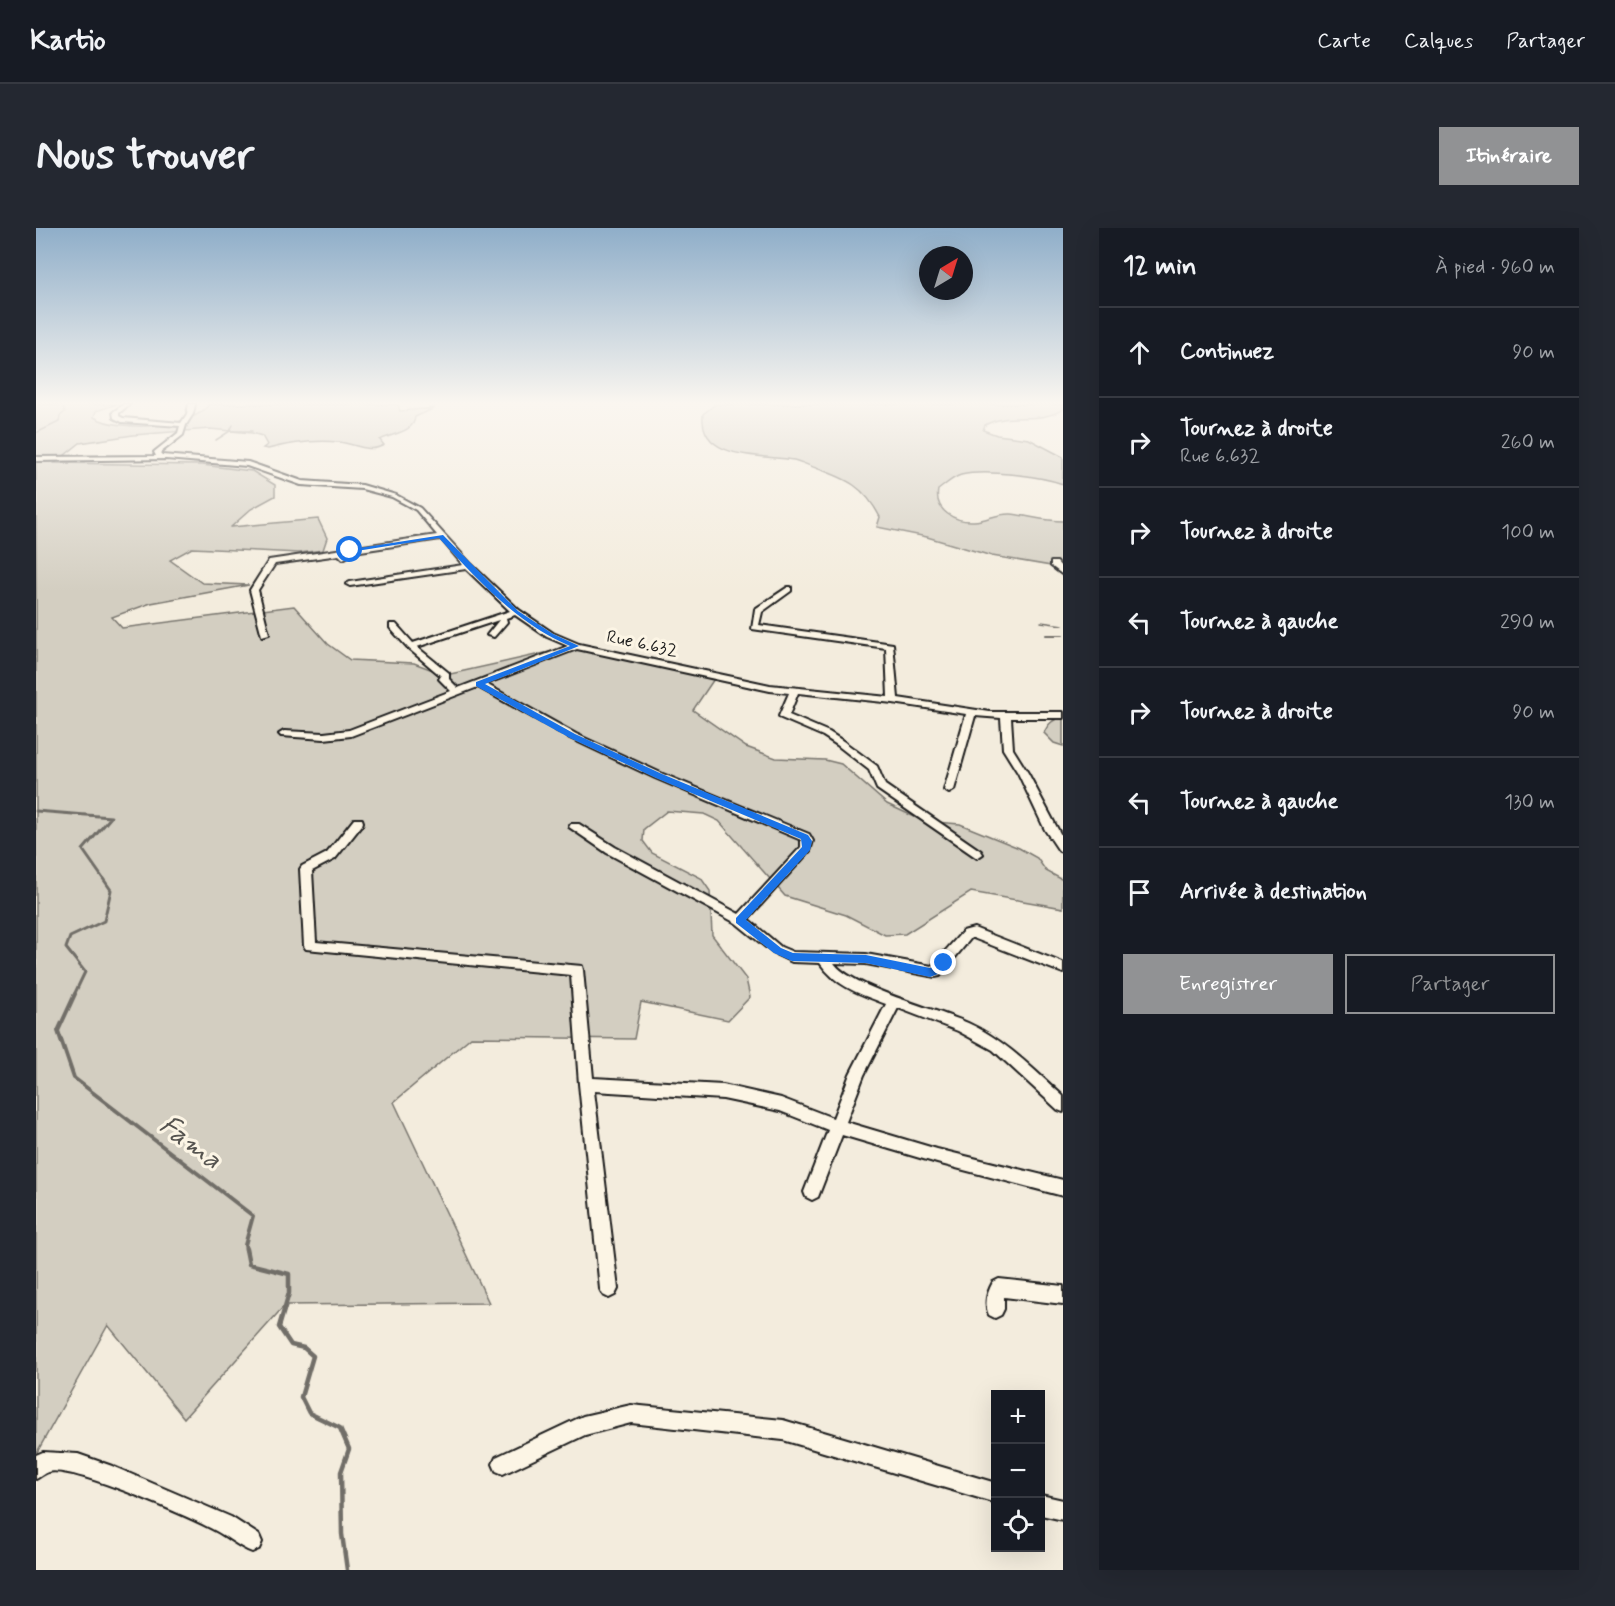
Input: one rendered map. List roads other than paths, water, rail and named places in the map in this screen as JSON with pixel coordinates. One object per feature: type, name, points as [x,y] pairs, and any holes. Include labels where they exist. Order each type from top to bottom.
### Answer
[{"type":"street","name":"Rue 6.632","points":[[255,467],[301,483],[362,487],[383,491],[414,506],[468,566],[516,612],[550,635],[576,646],[770,688],[893,700],[1006,716],[1063,715]]},
{"type":"street","points":[[265,634],[254,590],[272,562],[343,554],[441,537]]},
{"type":"street","points":[[1054,564],[1063,573]]},
{"type":"street","points":[[350,584],[468,566]]},
{"type":"street","points":[[788,589],[758,611],[754,627],[890,646],[893,700]]},
{"type":"street","points":[[411,646],[516,612]]},
{"type":"street","points":[[491,635],[503,621],[502,616]]},
{"type":"street","points":[[393,626],[411,646],[446,675],[444,679],[457,692]]},
{"type":"street","points":[[284,734],[324,736],[351,733],[576,646]]},
{"type":"street","points":[[479,684],[583,741],[659,776],[805,837],[806,848],[740,920]]},
{"type":"street","points":[[795,690],[784,716],[840,743],[873,768],[881,787],[976,854]]},
{"type":"street","points":[[949,790],[972,711]]},
{"type":"street","points":[[1006,716],[1008,749],[1014,763],[1023,773],[1051,830],[1063,848]]},
{"type":"street","points":[[358,822],[331,856],[306,869],[310,946],[577,970],[586,1084],[609,1289]]},
{"type":"street","points":[[575,827],[611,850],[740,920],[777,950],[792,957],[866,959],[934,972],[967,934],[974,933],[1063,968]]},
{"type":"street","points":[[823,957],[834,973],[856,987],[963,1027],[998,1046],[1063,1105]]},
{"type":"street","points":[[812,1192],[857,1074],[894,1002]]},
{"type":"street","points":[[586,1084],[723,1092],[781,1106],[937,1156],[1063,1188]]},
{"type":"street","points":[[995,1309],[994,1296],[999,1288],[1063,1295]]},
{"type":"street","points":[[503,1464],[583,1426],[631,1414],[783,1430],[991,1492]]},
{"type":"street","points":[[36,1469],[43,1462],[78,1464],[160,1495],[224,1524],[252,1542]]},
{"type":"street","points":[[1045,1506],[1063,1510]]},
{"type":"waterway","points":[[1041,622],[1063,625]]},
{"type":"waterway","points":[[1046,635],[1063,635]]},
{"type":"waterway","name":"Fama","points":[[36,811],[111,817],[83,850],[111,890],[104,921],[70,937],[66,948],[85,972],[74,995]]},
{"type":"waterway","name":"Fama","points":[[75,994],[58,1031],[74,1078],[253,1216],[245,1245],[246,1250]]},
{"type":"waterway","name":"Fama","points":[[246,1249],[249,1264],[289,1274],[289,1293],[279,1327],[291,1345],[304,1348],[313,1356],[301,1397],[309,1413],[340,1428],[349,1449],[341,1472],[342,1534],[347,1570]]}]
